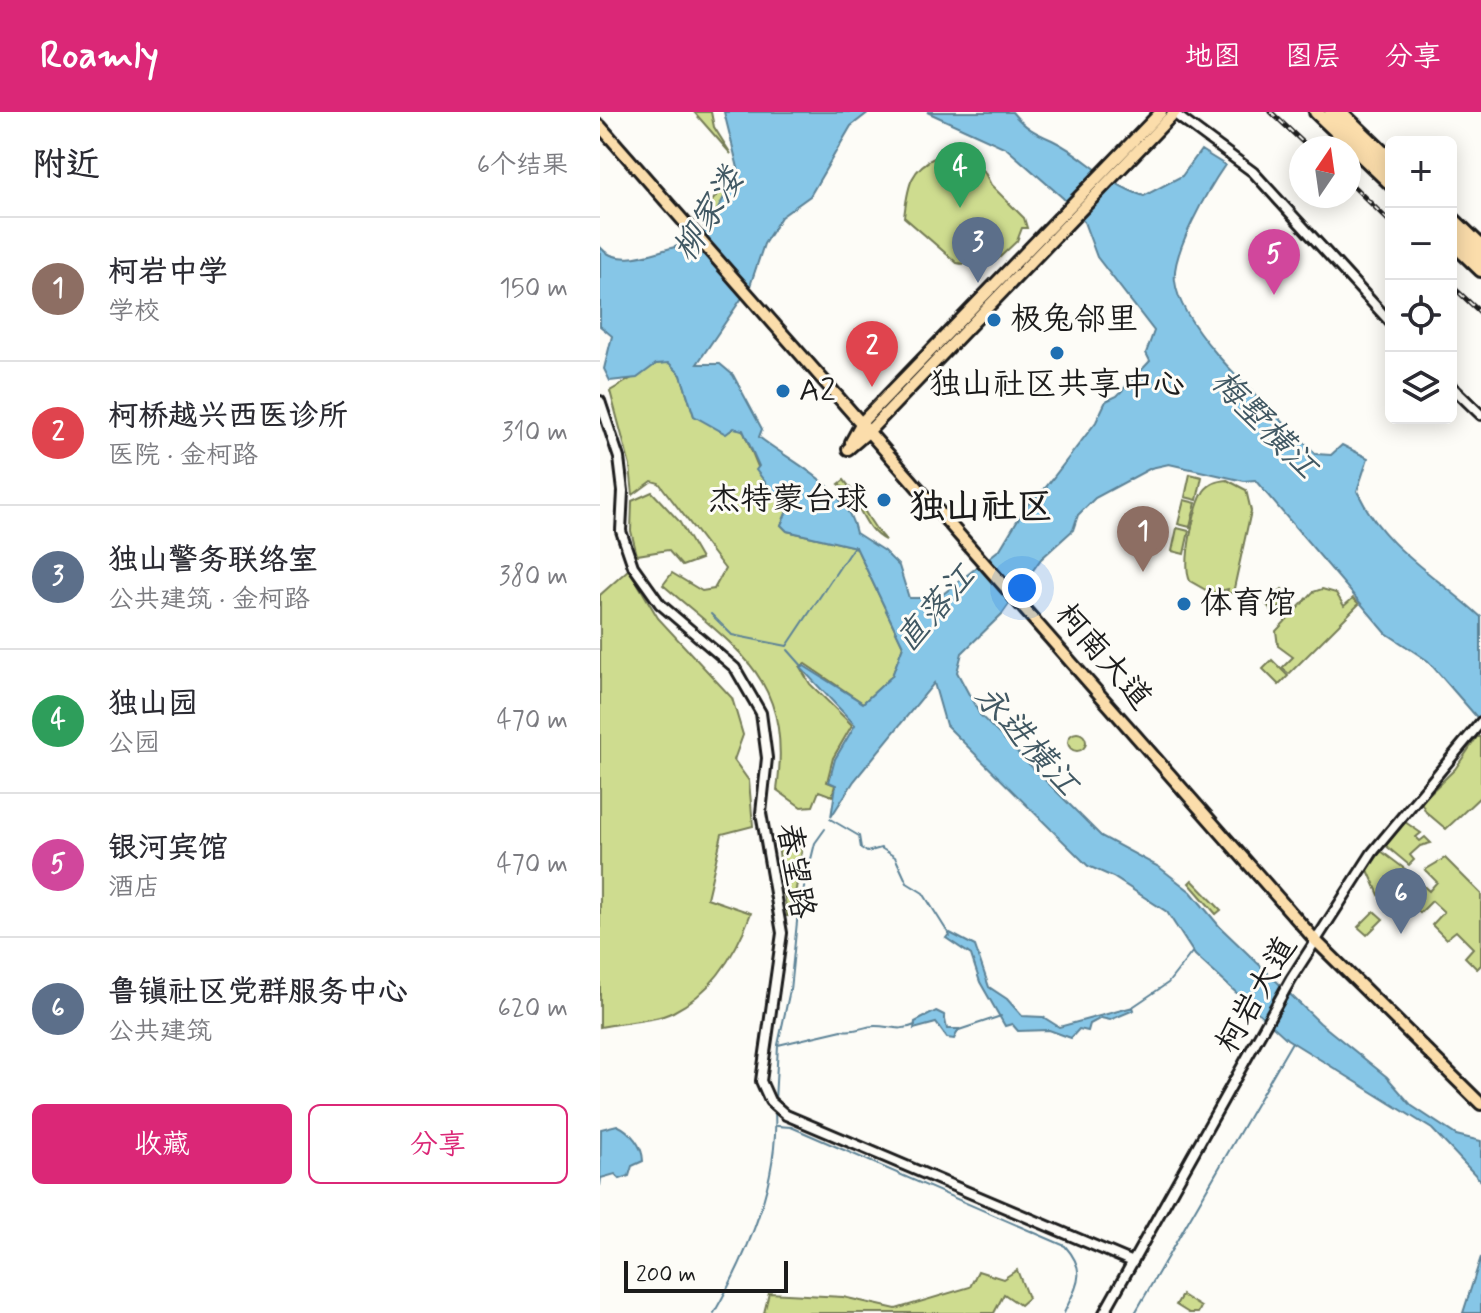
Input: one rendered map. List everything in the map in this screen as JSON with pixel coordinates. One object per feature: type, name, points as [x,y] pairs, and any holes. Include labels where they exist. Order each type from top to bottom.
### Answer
[{"type":"highway","points":[[1316,112],[1385,178]]},
{"type":"highway","points":[[1331,112],[1385,164]]},
{"type":"highway","points":[[1457,234],[1481,257]]},
{"type":"highway","points":[[1457,247],[1481,270]]},
{"type":"main road","points":[[1116,166],[1161,112]]},
{"type":"main road","points":[[865,426],[1116,166],[1174,112]]},
{"type":"main road","points":[[1308,112],[1333,136]]},
{"type":"main road","points":[[1342,112],[1385,153]]},
{"type":"main road","name":"柯南大道","points":[[600,126],[978,552],[1316,941],[1481,1104]]},
{"type":"main road","points":[[1361,163],[1385,185]]},
{"type":"main road","points":[[1457,222],[1481,245]]},
{"type":"main road","points":[[1457,254],[1481,277]]},
{"type":"street","points":[[1174,112],[1232,155],[1321,243],[1385,316]]},
{"type":"street","points":[[1457,392],[1481,415]]},
{"type":"street","name":"春望路","points":[[600,401],[619,458],[623,491],[621,531],[633,566],[660,604],[735,668],[761,713],[767,758],[761,813],[782,933],[761,1081],[775,1105],[810,1125],[1133,1262]]},
{"type":"street","name":"柯岩大道","points":[[1104,1313],[1291,979],[1372,853],[1478,726]]},
{"type":"green space","points":[[694,112],[711,112],[714,127],[731,154]]},
{"type":"green space","points":[[938,156],[957,159],[984,171],[991,185],[1024,218],[1027,228],[1022,228],[1017,241],[997,260],[957,263],[904,217],[912,180],[921,167]]},
{"type":"green space","points":[[733,180],[708,231],[697,218]]},
{"type":"green space","points":[[669,362],[681,375],[694,416],[743,430],[765,484],[775,492],[787,512],[781,525],[787,531],[856,547],[903,646],[892,676],[863,703],[805,664],[800,667],[810,684],[852,725],[833,758],[827,782],[835,785],[832,796],[819,791],[813,806],[801,807],[777,790],[780,752],[777,720],[768,694],[754,671],[715,629],[663,585],[672,573],[702,591],[714,589],[725,569],[659,483],[652,481],[633,495],[630,466],[610,391],[656,364]]},
{"type":"green space","points":[[1190,474],[1202,477],[1197,500],[1185,497]]},
{"type":"green space","points":[[844,480],[885,540],[871,529],[853,499],[839,484]]},
{"type":"green space","points":[[1227,480],[1246,490],[1251,511],[1233,593],[1227,593],[1228,589],[1211,593],[1190,581],[1188,549],[1204,491],[1214,483]]},
{"type":"green space","points":[[652,492],[679,521],[701,559],[682,566],[668,550],[637,555],[631,531],[632,501]]},
{"type":"green space","points":[[1184,500],[1196,503],[1190,527],[1178,524]]},
{"type":"green space","points":[[1177,528],[1189,531],[1184,554],[1172,551]]},
{"type":"green space","points":[[629,569],[658,618],[732,698],[743,735],[734,760],[749,781],[753,826],[722,834],[707,898],[751,913],[738,943],[721,970],[687,1004],[656,1018],[600,1027],[600,595]]},
{"type":"green space","points":[[1282,589],[1290,597],[1274,613],[1266,604]]},
{"type":"green space","points":[[1322,589],[1336,593],[1344,606],[1353,598],[1359,604],[1289,674],[1282,668],[1293,657],[1278,646],[1276,631],[1313,592]]},
{"type":"green space","points":[[1272,660],[1288,676],[1279,685],[1263,669]]},
{"type":"green space","points":[[1077,733],[1086,742],[1077,751],[1068,742]]},
{"type":"green space","points":[[1477,737],[1481,737],[1481,796],[1446,829],[1426,812],[1421,802],[1455,769]]},
{"type":"green space","points":[[1405,822],[1421,833],[1416,837],[1420,841],[1425,837],[1431,843],[1420,846],[1410,855],[1414,860],[1409,865],[1385,845]]},
{"type":"green space","points":[[778,844],[802,849],[792,916],[787,916]]},
{"type":"green space","points":[[1381,851],[1405,869],[1379,895],[1368,870]]},
{"type":"green space","points":[[1445,858],[1481,894],[1481,965],[1477,969],[1465,957],[1473,948],[1456,931],[1446,939],[1432,925],[1444,912],[1432,901],[1420,913],[1403,896],[1416,879],[1429,891],[1437,882],[1425,870]]},
{"type":"green space","points":[[1192,880],[1221,910],[1216,914],[1189,883]]},
{"type":"green space","points":[[1374,911],[1383,919],[1367,935],[1358,927]]},
{"type":"green space","points":[[1017,1270],[1028,1298],[1020,1305],[1004,1294],[994,1313],[764,1313],[769,1293],[843,1297],[896,1309],[970,1287],[978,1271],[1003,1279]]},
{"type":"green space","points":[[1182,1295],[1201,1307],[1198,1313],[1189,1313],[1176,1305]]},
{"type":"water","name":"梅墅横江","points":[[724,112],[869,112],[851,126],[810,196],[781,217],[764,244],[750,286],[697,364],[720,364],[733,375],[762,429],[759,437],[830,489],[842,502],[856,533],[884,551],[899,566],[909,598],[938,598],[1000,549],[1026,506],[1046,487],[1096,422],[1106,401],[1117,396],[1150,361],[1146,353],[1154,331],[1097,257],[1084,222],[1063,198],[1006,148],[927,112],[1012,112],[1031,129],[1064,146],[1118,184],[1144,196],[1182,176],[1201,150],[1225,165],[1201,204],[1179,254],[1175,281],[1181,302],[1212,349],[1316,454],[1331,455],[1342,445],[1368,458],[1357,491],[1368,511],[1396,545],[1481,617],[1481,722],[1428,661],[1386,633],[1255,480],[1244,481],[1169,464],[1151,468],[1095,498],[1078,515],[1073,530],[1041,559],[1002,614],[962,653],[957,672],[980,715],[1101,836],[1159,867],[1191,892],[1220,927],[1320,1023],[1387,1077],[1412,1106],[1456,1135],[1481,1141],[1481,1181],[1432,1129],[1287,1039],[1195,955],[1167,912],[1113,877],[1088,866],[946,725],[934,683],[854,781],[831,817],[836,785],[829,782],[835,759],[855,725],[801,668],[804,666],[863,703],[892,676],[903,646],[856,547],[787,531],[781,525],[787,511],[756,470],[759,466],[743,430],[734,428],[726,434],[694,416],[681,375],[669,363],[656,364],[637,378],[610,381],[604,369],[612,336],[600,326],[600,247],[608,254],[629,258],[685,244],[689,247],[706,230],[739,172]]},
{"type":"water","points":[[950,933],[975,946],[989,987],[1007,999],[1022,1016],[1043,1017],[1059,1027],[1133,1007],[1134,1010],[1110,1020],[1101,1018],[1090,1024],[1088,1031],[1079,1029],[1071,1038],[1049,1030],[1018,1031],[1012,1024],[1005,1026],[980,982],[971,955],[946,938]]},
{"type":"water","points":[[936,1011],[944,1015],[947,1029],[959,1029],[954,1039],[947,1038],[936,1023],[914,1029],[915,1022]]},
{"type":"water","points":[[617,1125],[635,1140],[643,1161],[632,1166],[629,1176],[620,1179],[615,1174],[601,1178],[600,1186],[601,1129]]},
{"type":"water","points":[[1481,1257],[1481,1313],[1463,1313]]},
{"type":"waterway","points":[[711,614],[732,635],[787,646],[854,546]]},
{"type":"waterway","points":[[788,650],[803,667]]},
{"type":"waterway","points":[[830,819],[859,836],[861,848],[867,852],[881,848],[895,857],[907,883],[923,893],[950,936]]},
{"type":"waterway","name":"直落江","points":[[775,1101],[778,1045],[790,990],[798,912],[815,843],[825,829]]},
{"type":"waterway","points":[[1131,1008],[1168,983],[1193,951]]},
{"type":"waterway","points":[[959,1030],[1001,1016]]},
{"type":"waterway","points":[[778,1045],[842,1030],[915,1025]]},
{"type":"waterway","points":[[1135,1313],[1292,1042]]},
{"type":"waterway","name":"直落江","points":[[714,1313],[749,1242],[766,1190],[772,1164],[775,1111]]},
{"type":"waterway","points":[[777,1126],[791,1127],[1065,1246],[1076,1264],[1078,1279],[1064,1313]]},
{"type":"railway","points":[[1271,112],[1296,136]]},
{"type":"railway","points":[[1361,194],[1385,217]]},
{"type":"railway","points":[[1457,291],[1481,313]]},
{"type":"place","name":"独山园","points":[[960,208]]},
{"type":"place","name":"独山警务联络室","points":[[978,283]]},
{"type":"place","name":"银河宾馆","points":[[1274,295]]},
{"type":"place","name":"极兔邻里","points":[[994,320]]},
{"type":"place","name":"独山社区共享中心","points":[[1057,353]]},
{"type":"place","name":"柯桥越兴西医诊所","points":[[872,387]]},
{"type":"place","name":"A2","points":[[783,391]]},
{"type":"place","name":"杰特蒙台球","points":[[884,500]]},
{"type":"place","name":"柯岩中学","points":[[1143,572]]},
{"type":"place","name":"体育馆","points":[[1184,604]]},
{"type":"place","name":"鲁镇社区党群服务中心","points":[[1401,934]]},
{"type":"district","name":"独山社区","points":[[981,508]]},
{"type":"water label","name":"柳家溇","points":[[709,215]]},
{"type":"water label","name":"永进横江","points":[[1026,741]]}]
